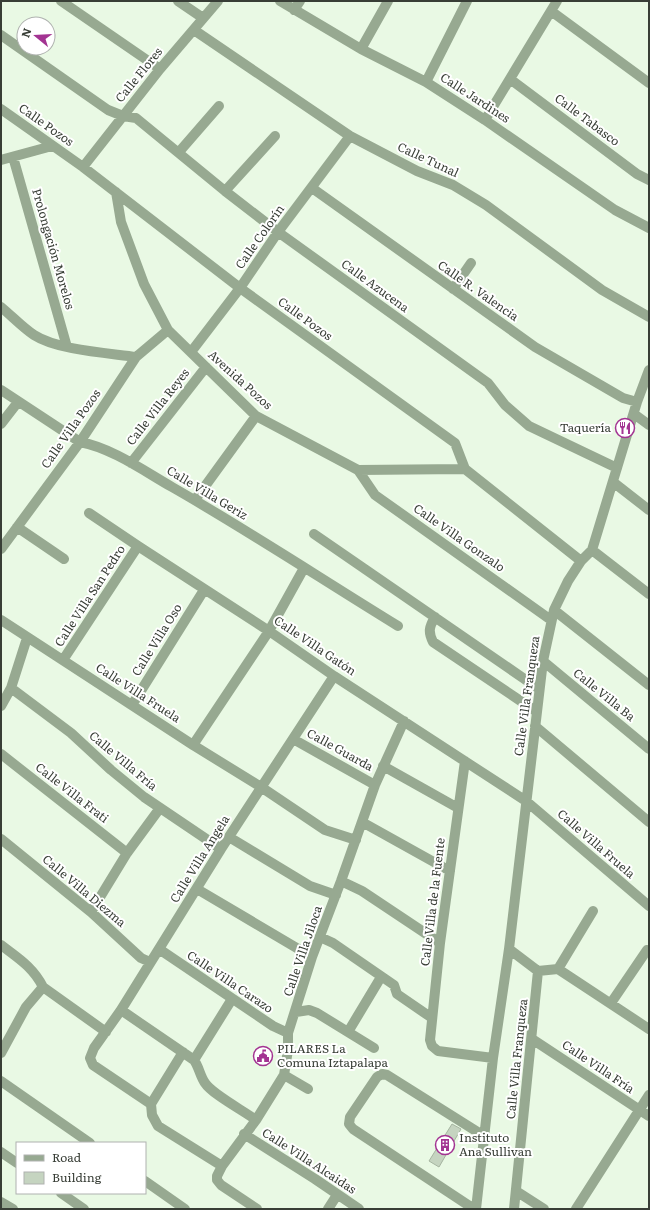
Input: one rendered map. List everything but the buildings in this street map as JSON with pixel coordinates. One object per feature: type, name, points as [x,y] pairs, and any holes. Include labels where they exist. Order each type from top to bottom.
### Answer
[{"type":"street","points":[[61,1],[160,68]]},
{"type":"street","points":[[178,1],[203,18]]},
{"type":"street","name":"Calle Flores","points":[[83,167],[160,68],[218,1]]},
{"type":"street","name":"Calle Jardines","points":[[280,1],[361,49],[426,82],[485,120],[615,210],[649,228]]},
{"type":"street","points":[[294,10],[300,1]]},
{"type":"street","points":[[361,49],[388,1]]},
{"type":"street","points":[[426,82],[467,1]]},
{"type":"street","points":[[485,120],[557,1]]},
{"type":"street","points":[[551,11],[649,83]]},
{"type":"street","name":"Calle Tunal","points":[[194,30],[350,136],[416,171],[452,184],[486,205],[602,290],[649,318]]},
{"type":"street","name":"Calle Azucena","points":[[1,35],[108,110],[124,116],[136,118],[225,191],[278,232],[488,384],[505,405],[529,426],[617,468]]},
{"type":"street","name":"Calle Tabasco","points":[[510,79],[637,174],[649,180]]},
{"type":"street","points":[[179,152],[219,106]]},
{"type":"street","name":"Calle Pozos","points":[[1,109],[83,167],[240,288],[455,443],[465,469]]},
{"type":"street","points":[[225,191],[275,136]]},
{"type":"street","name":"Calle Colorín","points":[[191,352],[240,288],[278,232],[350,136]]},
{"type":"street","points":[[1,160],[52,146]]},
{"type":"street","name":"Prolongación Morelos","points":[[14,157],[67,347]]},
{"type":"street","name":"Calle R. Valencia","points":[[312,188],[535,347],[623,398],[637,402]]},
{"type":"street","name":"Avenida Pozos","points":[[116,192],[121,222],[144,284],[168,330],[256,416],[358,470],[465,469]]},
{"type":"street","points":[[453,289],[471,263]]},
{"type":"street","points":[[1,307],[34,335],[47,341],[67,347],[136,357]]},
{"type":"street","name":"Calle Villa Pozos","points":[[1,549],[80,442],[136,357],[168,330]]},
{"type":"street","name":"Calle Villa Reyes","points":[[131,463],[206,367]]},
{"type":"street","name":"Calle Villa Franqueza","points":[[475,1209],[493,1058],[509,949],[540,689],[542,661],[553,615],[568,581],[581,561],[592,550],[637,402],[649,370]]},
{"type":"street","name":"Calle Villa Geriz","points":[[1,390],[80,442],[94,444],[131,463],[195,500],[398,626]]},
{"type":"street","points":[[1,424],[18,402]]},
{"type":"street","points":[[634,414],[649,425]]},
{"type":"street","points":[[195,500],[256,416]]},
{"type":"street","points":[[465,469],[581,561]]},
{"type":"street","name":"Calle Villa Gonzalo","points":[[358,470],[375,495],[553,615]]},
{"type":"street","points":[[612,482],[649,510]]},
{"type":"street","name":"Calle Villa Gatón","points":[[89,513],[204,590],[269,631],[334,676],[526,801]]},
{"type":"street","points":[[17,527],[64,559]]},
{"type":"street","points":[[314,534],[540,689]]},
{"type":"street","name":"Calle Villa San Pedro","points":[[63,660],[138,546]]},
{"type":"street","points":[[592,550],[649,594]]},
{"type":"street","points":[[193,745],[269,631],[304,568]]},
{"type":"street","name":"Calle Villa Oso","points":[[132,705],[204,590]]},
{"type":"street","points":[[553,615],[649,685]]},
{"type":"street","points":[[434,617],[429,627],[429,634],[433,642],[537,712]]},
{"type":"street","name":"Calle Villa Fruela","points":[[1,620],[193,745],[261,787],[325,830],[356,840]]},
{"type":"street","points":[[1,706],[11,688],[27,638]]},
{"type":"street","name":"Calle Villa Ba","points":[[542,661],[649,749]]},
{"type":"street","name":"Calle Villa Angela","points":[[151,1104],[94,1065],[90,1058],[94,1048],[121,1010],[229,837],[334,676]]},
{"type":"street","name":"Calle Villa Fría","points":[[11,688],[71,733],[111,770],[144,797],[222,849]]},
{"type":"street","name":"Calle Villa Jiloca","points":[[257,1209],[221,1185],[217,1180],[218,1176],[222,1166],[244,1134],[256,1120],[284,1075],[288,1050],[288,1033],[296,1012],[312,957],[336,895],[375,785],[404,721]]},
{"type":"street","points":[[535,726],[649,822]]},
{"type":"street","name":"Calle Guarda","points":[[293,739],[375,785]]},
{"type":"street","name":"Calle Villa Frati","points":[[1,754],[127,853]]},
{"type":"street","name":"Calle Villa de la Fuente","points":[[465,761],[440,943],[430,1040],[432,1046],[438,1051],[493,1058]]},
{"type":"street","name":"Calle Guarda","points":[[383,766],[458,808]]},
{"type":"street","name":"Calle Villa Fruela","points":[[526,801],[649,906]]},
{"type":"street","points":[[91,912],[127,853],[160,808]]},
{"type":"street","points":[[362,822],[450,871]]},
{"type":"street","points":[[229,837],[310,886],[336,895]]},
{"type":"street","name":"Calle Villa Diezma","points":[[1,840],[91,912],[141,958],[150,962]]},
{"type":"street","points":[[341,881],[362,891],[440,943]]},
{"type":"street","points":[[197,889],[312,957]]},
{"type":"street","points":[[558,969],[593,911]]},
{"type":"street","points":[[320,937],[333,944],[394,985],[397,994],[432,1018]]},
{"type":"street","points":[[1,945],[29,966],[43,988],[106,1032]]},
{"type":"street","name":"Calle Villa Carazo","points":[[158,949],[273,1026],[288,1033]]},
{"type":"street","points":[[509,949],[538,971],[558,969],[649,1029]]},
{"type":"street","points":[[611,1003],[647,950]]},
{"type":"street","name":"Calle Villa Franqueza","points":[[514,1209],[538,971]]},
{"type":"street","points":[[348,1032],[381,977]]},
{"type":"street","points":[[1,1053],[26,1007],[43,988]]},
{"type":"street","points":[[194,1060],[232,999]]},
{"type":"street","points":[[121,1010],[194,1060],[199,1067],[204,1082],[211,1089],[256,1120]]},
{"type":"street","points":[[296,1012],[309,1010],[317,1013],[374,1048]]},
{"type":"street","name":"Calle Villa Fría","points":[[532,1039],[649,1116]]},
{"type":"street","points":[[183,1052],[151,1104],[152,1114],[158,1126],[222,1166]]},
{"type":"street","points":[[475,1209],[353,1130],[349,1124],[350,1117],[377,1077],[382,1074],[387,1075],[484,1136]]},
{"type":"street","points":[[284,1075],[308,1089]]},
{"type":"street","points":[[1,1081],[89,1142]]},
{"type":"street","points":[[576,1209],[649,1095]]},
{"type":"street","name":"Calle Villa Alcaidas","points":[[244,1134],[359,1209]]},
{"type":"street","points":[[1,1152],[16,1162]]},
{"type":"street","points":[[146,1182],[185,1209]]},
{"type":"street","points":[[516,1191],[544,1209]]},
{"type":"street","points":[[62,1194],[84,1209]]},
{"type":"street","points":[[328,1209],[337,1195]]},
{"type":"street","points":[[1,1202],[13,1209]]},
{"type":"place","name":"Taquería","points":[[625,428]]},
{"type":"place","name":"PILARES La Comuna Iztapalapa","points":[[263,1056]]},
{"type":"place","name":"Instituto Ana Sullivan","points":[[445,1145]]}]
